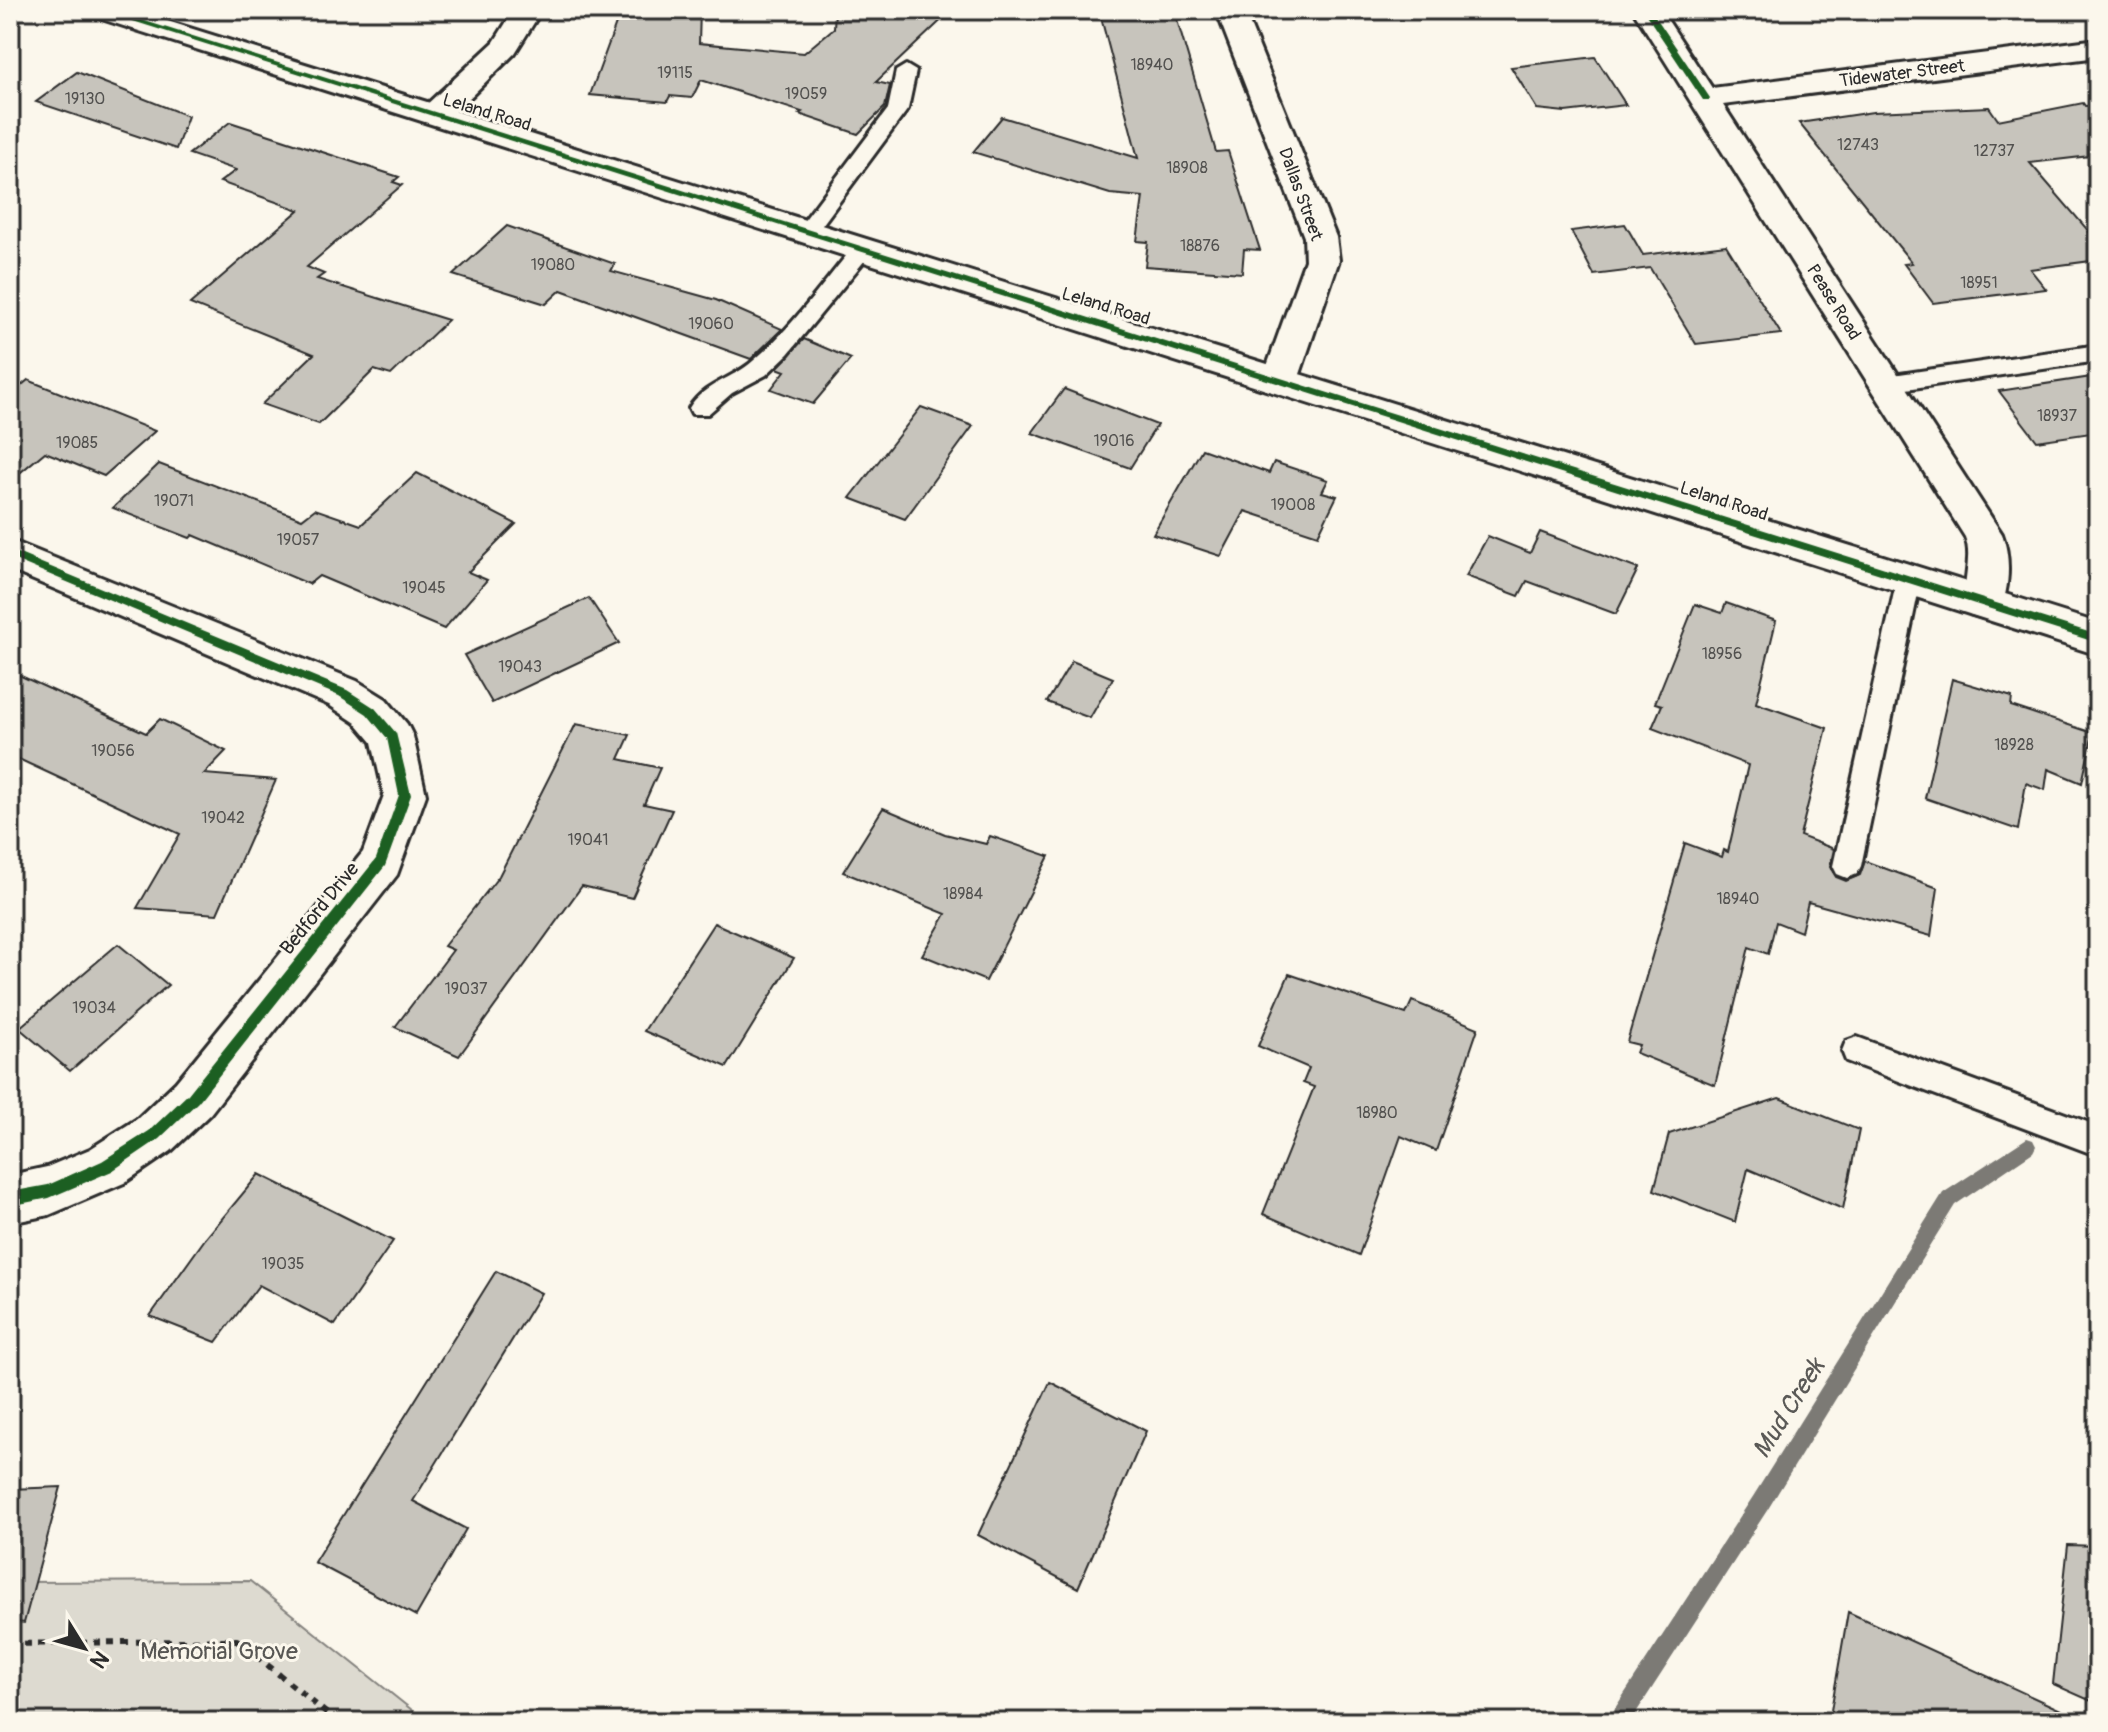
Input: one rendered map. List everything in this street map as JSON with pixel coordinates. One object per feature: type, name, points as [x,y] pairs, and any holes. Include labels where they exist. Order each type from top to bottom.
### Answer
[{"type":"street","name":"Leland Road","points":[[102,10],[2098,639]]},
{"type":"street","points":[[435,114],[505,47],[528,10]]},
{"type":"street","name":"Dallas Street","points":[[1230,10],[1320,237],[1322,260],[1280,380]]},
{"type":"street","name":"Pease Road","points":[[1647,10],[1983,534],[1990,552],[1984,603]]},
{"type":"street","name":"Tidewater Street","points":[[1706,98],[2098,48]]},
{"type":"street","name":"Bedford Drive","points":[[10,554],[343,693],[371,711],[392,736],[405,795],[381,862],[193,1098],[154,1135],[107,1166],[49,1191],[10,1199]]},
{"type":"lane","points":[[807,231],[898,109],[906,71]]},
{"type":"lane","points":[[700,408],[724,387],[758,370],[780,349],[863,249]]},
{"type":"lane","points":[[1886,384],[2098,353]]},
{"type":"lane","points":[[1847,866],[1909,579]]},
{"type":"lane","points":[[1857,1051],[2098,1141]]},
{"type":"path","points":[[10,1644],[237,1640],[337,1722]]},
{"type":"green space","name":"Memorial Grove","points":[[250,1581],[427,1722],[10,1722],[10,1582]]},
{"type":"building","points":[[621,10],[700,10],[699,43],[804,53],[834,28],[835,10],[952,10],[876,82],[890,85],[885,107],[858,134],[799,114],[802,112],[701,80],[692,98],[670,96],[667,102],[590,95]]},
{"type":"building","points":[[1099,10],[1174,10],[1216,152],[1228,151],[1260,250],[1244,249],[1242,273],[1145,266],[1148,242],[1137,241],[1143,197],[1110,194],[973,152],[1002,117],[1138,158]]},
{"type":"building","points":[[1595,57],[1626,105],[1565,112],[1537,109],[1511,67]]},
{"type":"building","points":[[77,72],[188,116],[176,149],[36,102]]},
{"type":"building","points":[[2083,103],[2085,106],[2098,105],[2098,155],[2030,163],[2098,242],[2098,260],[2030,269],[2046,289],[1933,303],[1904,264],[1912,263],[1799,123],[1873,112],[1989,107],[1998,120]]},
{"type":"building","points":[[230,122],[399,177],[393,182],[402,185],[307,267],[324,274],[317,279],[448,320],[391,375],[374,370],[319,424],[262,404],[314,354],[190,304],[299,210],[220,182],[236,170],[189,154]]},
{"type":"building","points":[[1625,224],[1643,255],[1726,245],[1781,334],[1696,344],[1650,268],[1594,275],[1571,231]]},
{"type":"building","points":[[507,226],[615,264],[611,271],[716,300],[782,329],[751,359],[561,290],[546,304],[453,275]]},
{"type":"building","points":[[804,339],[851,359],[813,404],[771,389],[785,371],[777,368]]},
{"type":"building","points":[[2098,376],[2098,432],[2037,441],[1999,391]]},
{"type":"building","points":[[28,380],[155,431],[104,476],[45,452],[10,481],[10,395]]},
{"type":"building","points":[[1064,389],[1157,425],[1130,468],[1032,433]]},
{"type":"building","points":[[921,407],[973,426],[905,519],[850,498]]},
{"type":"building","points":[[1202,449],[1269,473],[1274,462],[1328,480],[1322,492],[1337,496],[1318,535],[1245,511],[1221,556],[1153,534]]},
{"type":"building","points":[[159,464],[302,519],[315,509],[361,525],[417,473],[516,524],[468,572],[487,580],[444,629],[319,576],[309,584],[193,535],[190,538],[113,508]]},
{"type":"building","points":[[1540,532],[1638,569],[1616,614],[1527,581],[1519,596],[1466,576],[1488,536],[1530,553]]},
{"type":"building","points":[[589,598],[619,643],[492,703],[464,655]]},
{"type":"building","points":[[1726,603],[1776,621],[1756,703],[1827,728],[1800,836],[1834,849],[1830,867],[1836,877],[1846,881],[1860,875],[1865,861],[1938,888],[1931,936],[1808,902],[1801,932],[1776,922],[1768,954],[1749,947],[1715,1085],[1636,1053],[1639,1045],[1627,1042],[1685,843],[1722,857],[1724,850],[1728,852],[1748,765],[1652,728],[1662,705],[1655,703],[1695,604],[1722,613]]},
{"type":"building","points":[[1072,661],[1113,678],[1090,718],[1047,702]]},
{"type":"building","points":[[10,671],[146,733],[160,719],[226,751],[204,774],[276,780],[217,914],[137,908],[180,834],[10,755]]},
{"type":"building","points":[[1952,679],[2012,697],[2011,706],[2093,733],[2082,783],[2048,769],[2045,790],[2026,783],[2018,830],[1925,798]]},
{"type":"building","points":[[576,724],[630,735],[619,759],[660,768],[644,804],[672,810],[632,898],[582,886],[459,1056],[395,1027],[453,950],[444,946],[499,876]]},
{"type":"building","points":[[883,808],[945,834],[986,844],[990,836],[1049,856],[986,981],[922,955],[946,914],[843,872]]},
{"type":"building","points":[[714,923],[794,958],[727,1067],[644,1031]]},
{"type":"building","points":[[118,944],[168,985],[70,1071],[19,1028]]},
{"type":"building","points":[[1289,974],[1406,1014],[1412,1001],[1478,1028],[1436,1151],[1401,1136],[1359,1255],[1263,1214],[1314,1087],[1303,1083],[1309,1068],[1258,1046]]},
{"type":"building","points":[[1779,1098],[1859,1130],[1843,1209],[1748,1169],[1735,1222],[1654,1190],[1669,1134]]},
{"type":"building","points":[[259,1174],[393,1241],[335,1325],[259,1285],[216,1342],[150,1316],[205,1239]]},
{"type":"building","points":[[496,1271],[541,1293],[413,1501],[466,1529],[416,1616],[314,1562]]},
{"type":"building","points":[[1050,1382],[1146,1431],[1078,1588],[978,1535]]},
{"type":"building","points":[[61,1487],[24,1623],[10,1621],[10,1489]]},
{"type":"building","points":[[2068,1545],[2098,1546],[2098,1704],[2053,1684]]},
{"type":"building","points":[[1848,1612],[2087,1722],[1829,1722]]},
{"type":"waterway","name":"Mud Creek","points":[[1617,1722],[1761,1502],[1949,1199],[2027,1146]]},
{"type":"cycle path","points":[[102,10],[2098,639]]},
{"type":"cycle path","points":[[1647,10],[1706,98]]},
{"type":"cycle path","points":[[10,554],[343,693],[371,711],[392,736],[405,795],[381,862],[193,1098],[154,1135],[107,1166],[49,1191],[10,1199]]}]
